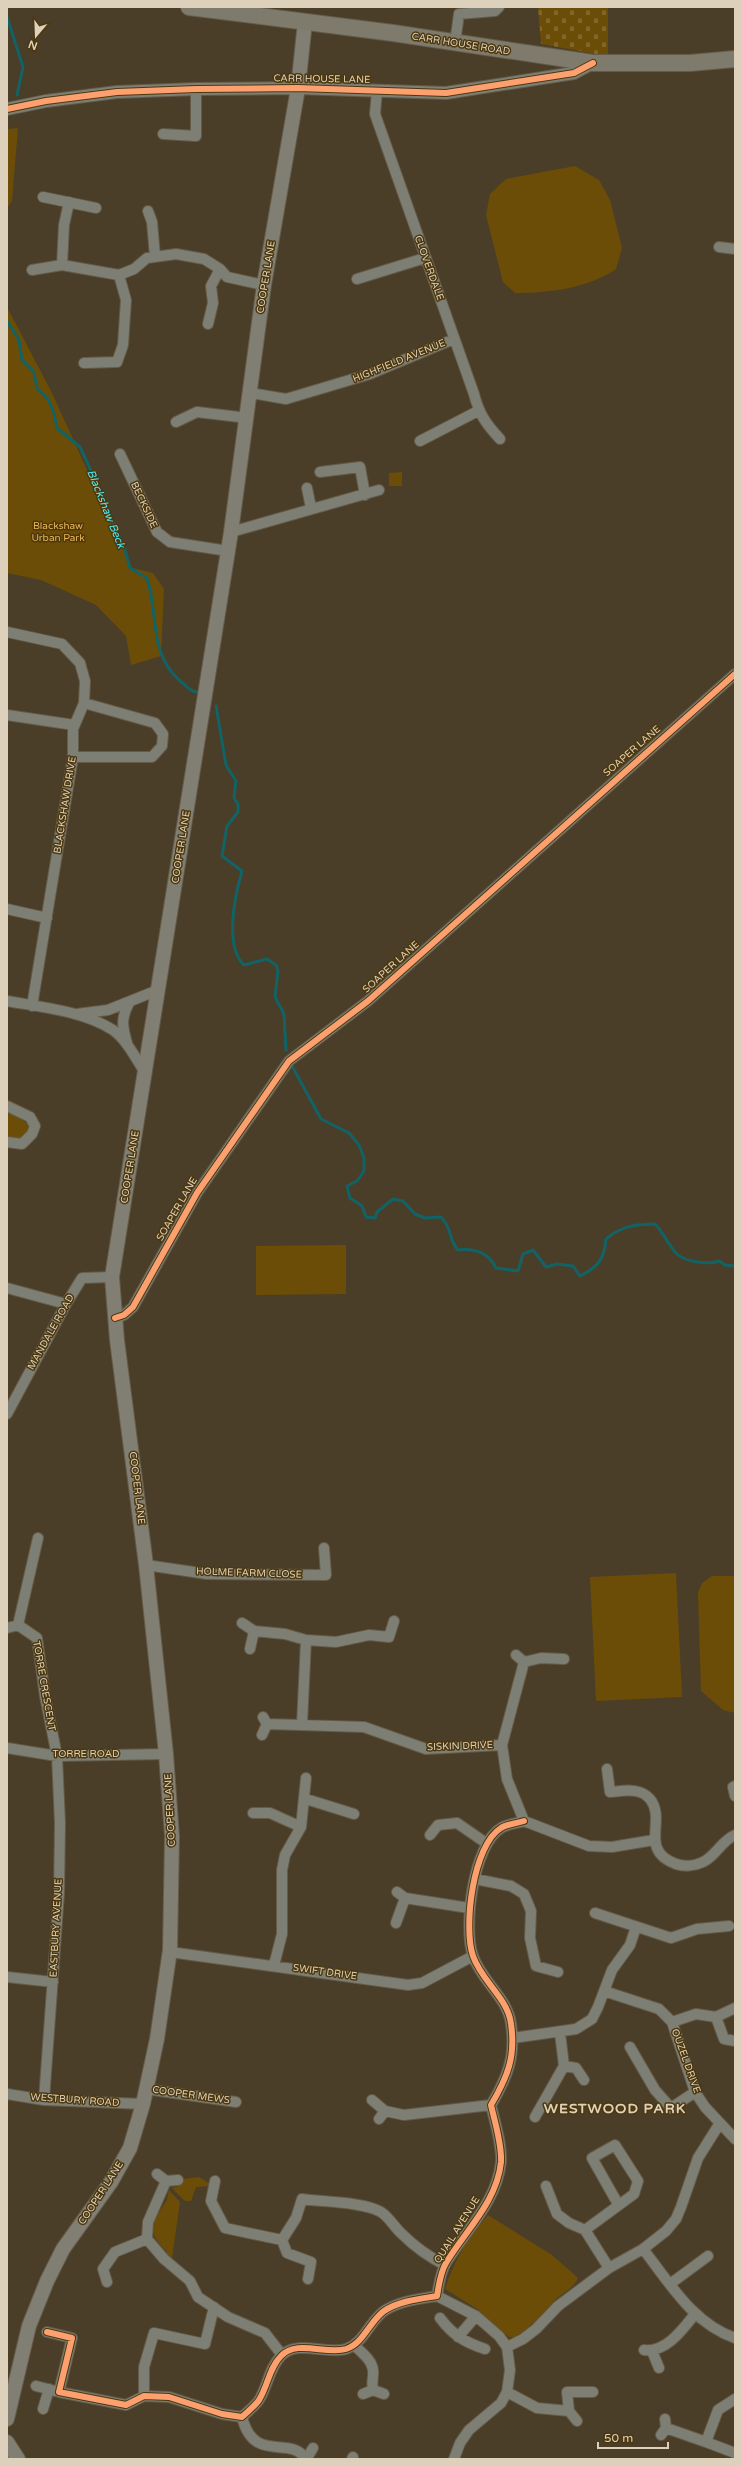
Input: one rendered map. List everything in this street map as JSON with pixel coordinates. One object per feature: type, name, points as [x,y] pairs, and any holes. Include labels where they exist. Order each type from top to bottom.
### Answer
[{"type":"highway","name":"CARR HOUSE ROAD","points":[[189,7],[593,63],[690,63],[735,59]]},
{"type":"main road","name":"COOPER LANE","points":[[7,2419],[29,2326],[47,2282],[63,2249],[111,2182],[130,2148],[143,2104],[157,2039],[170,1952],[172,1836],[166,1754],[146,1565],[115,1318],[112,1276],[146,1074],[231,532],[248,418],[264,285],[298,88],[305,22]]},
{"type":"main road","points":[[7,2442],[18,2459]]},
{"type":"street","points":[[455,43],[459,14],[495,11],[499,7]]},
{"type":"street","name":"CARR HOUSE LANE","points":[[7,109],[46,101],[117,92],[196,89],[298,88],[446,93],[574,74],[593,63]]},
{"type":"street","points":[[163,134],[196,136],[196,89]]},
{"type":"street","name":"CLOVERDALE","points":[[377,91],[375,114],[478,411],[484,423],[500,439]]},
{"type":"street","points":[[43,197],[96,208]]},
{"type":"street","points":[[62,266],[64,225],[69,202]]},
{"type":"street","points":[[148,211],[152,222],[155,256]]},
{"type":"street","points":[[719,247],[735,249]]},
{"type":"street","points":[[32,270],[62,266],[119,275],[134,269],[147,258],[176,254],[204,259],[220,269],[227,277],[264,285]]},
{"type":"street","points":[[357,279],[425,258]]},
{"type":"street","points":[[208,324],[213,303],[211,286],[220,269]]},
{"type":"street","points":[[84,363],[117,362],[123,345],[126,300],[119,275]]},
{"type":"street","name":"HIGHFIELD AVENUE","points":[[251,392],[286,399],[370,374],[454,339]]},
{"type":"street","points":[[420,441],[478,411]]},
{"type":"street","points":[[176,422],[197,412],[248,418]]},
{"type":"street","name":"BECKSIDE","points":[[120,454],[157,532],[170,542],[228,551]]},
{"type":"street","points":[[320,472],[360,468],[364,495]]},
{"type":"street","points":[[307,488],[311,508]]},
{"type":"street","points":[[231,532],[311,508],[379,490]]},
{"type":"street","name":"BLACKSHAW DRIVE","points":[[7,632],[62,644],[80,663],[84,681],[84,703],[74,725],[73,757],[32,1006]]},
{"type":"street","name":"SOAPER LANE","points":[[115,1318],[124,1315],[133,1308],[197,1193],[289,1061],[368,1001],[735,674]]},
{"type":"street","points":[[73,757],[152,757],[162,746],[163,734],[155,723],[84,703]]},
{"type":"street","points":[[7,715],[74,725]]},
{"type":"street","points":[[7,909],[47,918]]},
{"type":"street","points":[[73,1014],[108,1010],[129,1003],[158,990]]},
{"type":"street","points":[[7,1001],[73,1014],[114,1031],[129,1047]]},
{"type":"street","points":[[129,1003],[122,1017],[122,1029],[129,1047],[146,1074]]},
{"type":"street","points":[[7,1106],[30,1117],[35,1126],[32,1134],[22,1144],[7,1142]]},
{"type":"street","name":"MANDALE ROAD","points":[[7,1414],[66,1304],[82,1278],[112,1276]]},
{"type":"street","points":[[7,1288],[66,1304]]},
{"type":"street","points":[[7,1628],[18,1626],[38,1538]]},
{"type":"street","name":"HOLME FARM CLOSE","points":[[146,1565],[207,1574],[331,1575],[324,1548]]},
{"type":"street","points":[[242,1623],[254,1631],[285,1634],[306,1640],[336,1642],[369,1635],[389,1637],[394,1621]]},
{"type":"street","name":"TORRE CRESCENT","points":[[18,1626],[37,1638],[45,1696],[57,1756]]},
{"type":"street","points":[[250,1649],[254,1631]]},
{"type":"street","points":[[302,1724],[306,1640]]},
{"type":"street","points":[[516,1655],[524,1662]]},
{"type":"street","points":[[524,1662],[541,1658],[564,1659]]},
{"type":"street","points":[[524,1662],[502,1745],[507,1779],[524,1821]]},
{"type":"street","name":"SISKIN DRIVE","points":[[262,1735],[265,1720],[302,1724],[364,1727],[426,1748],[502,1745]]},
{"type":"street","name":"TORRE ROAD","points":[[7,1748],[57,1756],[166,1754]]},
{"type":"street","name":"EASTBURY AVENUE","points":[[44,2100],[59,1893],[57,1756]]},
{"type":"street","points":[[607,1769],[610,1792],[632,1790],[642,1793],[650,1799],[654,1810],[654,1840],[659,1852],[667,1861],[679,1865],[691,1866],[704,1862],[727,1838],[735,1835]]},
{"type":"street","points":[[274,1965],[282,1934],[282,1870],[285,1855],[301,1827],[306,1799],[306,1778]]},
{"type":"street","points":[[735,1786],[733,1786],[735,1796]]},
{"type":"street","points":[[306,1799],[354,1814]]},
{"type":"street","points":[[253,1813],[270,1813],[301,1827]]},
{"type":"street","points":[[372,2100],[385,2111],[404,2115],[491,2105],[507,2077],[513,2038],[511,2022],[506,2006],[483,1977],[473,1956],[468,1934],[469,1908],[474,1879],[486,1843],[501,1828],[524,1821],[589,1846],[612,1847],[654,1840]]},
{"type":"street","points":[[430,1835],[438,1825],[457,1823],[486,1843]]},
{"type":"street","points":[[474,1879],[511,1886],[524,1894],[531,1911],[530,1938],[536,1966],[558,1972]]},
{"type":"street","points":[[396,1923],[401,1895],[469,1908]]},
{"type":"street","points":[[595,1913],[671,1938],[697,1929],[729,1926]]},
{"type":"street","points":[[513,2038],[560,2033],[576,2029],[592,2019],[612,1970],[630,1945],[636,1927]]},
{"type":"street","name":"SWIFT DRIVE","points":[[170,1952],[274,1965],[408,1985],[422,1983],[473,1956]]},
{"type":"street","points":[[7,1977],[53,1982]]},
{"type":"street","name":"OUZEL DRIVE","points":[[604,1991],[642,2002],[659,2009],[672,2022],[695,2092],[705,2107],[735,2139]]},
{"type":"street","points":[[672,2022],[696,2014],[716,2017],[735,2008]]},
{"type":"street","points":[[716,2017],[724,2038],[735,2041]]},
{"type":"street","points":[[535,2116],[564,2066],[560,2033]]},
{"type":"street","points":[[630,2047],[655,2090],[671,2108],[695,2092]]},
{"type":"street","points":[[564,2066],[576,2068],[584,2080]]},
{"type":"street","name":"COOPER MEWS","points":[[146,2089],[236,2102]]},
{"type":"street","name":"WESTBURY ROAD","points":[[7,2094],[44,2100],[143,2104]]},
{"type":"street","name":"QUAIL AVENUE","points":[[437,2296],[445,2265],[487,2202],[496,2182],[501,2163],[500,2147],[491,2105]]},
{"type":"street","points":[[379,2119],[385,2111]]},
{"type":"street","points":[[507,2347],[536,2330],[558,2306],[609,2268],[642,2249],[666,2231],[676,2219],[689,2187],[698,2158],[720,2123]]},
{"type":"street","points":[[585,2230],[618,2204],[634,2194],[638,2181],[615,2145],[592,2158],[618,2204]]},
{"type":"street","points":[[157,2174],[166,2182]]},
{"type":"street","points":[[166,2182],[178,2180]]},
{"type":"street","points":[[215,2181],[211,2192],[211,2202],[225,2228],[282,2240]]},
{"type":"street","points":[[166,2182],[148,2222],[147,2239],[164,2259],[190,2281],[198,2297],[228,2317],[265,2333],[282,2355]]},
{"type":"street","points":[[546,2186],[557,2214],[568,2223],[585,2230],[609,2268]]},
{"type":"street","points":[[282,2240],[296,2218],[302,2199],[364,2205],[382,2212],[403,2235],[428,2256],[445,2265]]},
{"type":"street","points":[[107,2282],[103,2269],[115,2252],[147,2239]]},
{"type":"street","points":[[282,2240],[287,2253],[314,2261],[308,2279]]},
{"type":"street","points":[[642,2249],[695,2314],[717,2330],[735,2338]]},
{"type":"street","points":[[670,2284],[708,2256]]},
{"type":"street","points":[[242,2417],[259,2400],[273,2367],[282,2355],[300,2348],[337,2352],[355,2346],[373,2322],[384,2311],[406,2301],[437,2296],[476,2316],[499,2336],[507,2347],[510,2370],[506,2392],[495,2410],[469,2430],[460,2442],[454,2459]]},
{"type":"street","points":[[144,2396],[144,2367],[154,2333],[205,2344],[214,2307]]},
{"type":"street","points":[[659,2368],[648,2351],[679,2334],[695,2314]]},
{"type":"street","points":[[458,2337],[476,2316]]},
{"type":"street","points":[[440,2318],[463,2342],[484,2349]]},
{"type":"street","points":[[43,2409],[54,2390],[72,2338],[47,2332]]},
{"type":"street","points":[[355,2346],[369,2360],[373,2370],[371,2384],[373,2390]]},
{"type":"street","points":[[36,2386],[126,2405],[144,2396],[169,2397],[222,2414],[242,2417]]},
{"type":"street","points":[[363,2394],[373,2390],[384,2394]]},
{"type":"street","points":[[506,2392],[537,2408],[569,2411]]},
{"type":"street","points":[[577,2421],[569,2411],[568,2392],[593,2392]]},
{"type":"street","points":[[706,2442],[718,2410],[735,2399]]},
{"type":"street","points":[[242,2417],[246,2432],[262,2446],[292,2448],[307,2458],[314,2448]]},
{"type":"street","points":[[664,2427],[735,2453]]},
{"type":"green space","points":[[538,7],[608,7],[608,54],[596,54],[541,44]]},
{"type":"green space","points":[[18,128],[12,201],[7,208],[7,129]]},
{"type":"green space","points":[[575,166],[599,180],[610,200],[622,248],[616,269],[593,281],[581,285],[541,292],[515,293],[503,282],[486,215],[490,194],[506,179]]},
{"type":"green space","name":"Blackshaw Urban Park","points":[[7,307],[51,391],[132,568],[153,573],[164,589],[161,656],[131,665],[126,636],[96,605],[41,580],[7,573]]},
{"type":"green space","points":[[402,472],[402,486],[389,486],[389,473]]},
{"type":"green space","points":[[7,1110],[30,1125],[30,1132],[20,1141],[7,1139]]},
{"type":"green space","points":[[346,1245],[346,1294],[256,1295],[256,1246]]},
{"type":"green space","points":[[676,1573],[682,1697],[596,1701],[590,1577]]},
{"type":"green space","points":[[712,1576],[735,1576],[735,1713],[723,1710],[701,1691],[698,1593],[702,1583]]},
{"type":"green space","points":[[199,2177],[210,2184],[210,2186],[196,2187],[191,2201],[185,2201],[172,2188],[179,2186],[182,2179]]},
{"type":"green space","points":[[169,2190],[180,2202],[172,2258],[167,2257],[167,2252],[156,2239],[153,2231],[154,2213],[159,2212],[167,2200]]},
{"type":"green space","points":[[488,2215],[552,2255],[578,2278],[571,2287],[556,2299],[532,2324],[515,2337],[509,2337],[477,2309],[445,2289],[462,2250]]},
{"type":"waterway","name":"Blackshaw Beck","points":[[7,17],[23,67],[17,95]]},
{"type":"waterway","name":"Blackshaw Beck","points":[[7,321],[19,340],[22,360],[34,372],[37,388],[48,399],[54,413],[57,428],[80,447],[125,550],[130,568],[147,578],[151,592],[158,645],[169,669],[186,686],[199,693]]},
{"type":"waterway","name":"Blackshaw Beck","points":[[216,706],[226,765],[236,781],[234,798],[238,804],[238,812],[227,826],[222,856],[242,871],[234,906],[234,946],[244,965],[267,959],[276,965],[278,971],[275,997],[284,1014],[286,1050]]},
{"type":"waterway","name":"Blackshaw Beck","points":[[291,1064],[321,1119],[349,1133],[359,1145],[364,1158],[364,1171],[357,1181],[347,1186],[350,1198],[362,1206],[366,1217],[375,1218],[377,1212],[393,1199],[403,1201],[415,1214],[425,1218],[441,1217],[448,1226],[458,1250],[480,1252],[489,1258],[496,1268],[518,1271],[523,1254],[533,1250],[546,1267],[557,1264],[573,1266],[580,1276],[596,1266],[602,1258],[606,1239],[617,1231],[635,1225],[648,1224],[655,1224],[677,1254],[681,1257],[691,1261],[709,1263],[719,1261],[725,1265],[735,1266]]},
{"type":"cycle path","points":[[7,109],[46,101],[117,92],[196,89],[298,88],[446,93],[574,73],[593,63]]},
{"type":"cycle path","points":[[115,1318],[124,1315],[133,1307],[197,1193],[289,1061],[368,1001],[735,674]]},
{"type":"cycle path","points":[[47,2332],[72,2338],[59,2392],[126,2405],[144,2396],[169,2397],[222,2414],[242,2417],[259,2400],[274,2366],[281,2356],[288,2351],[303,2348],[330,2350],[346,2349],[357,2342],[384,2311],[396,2305],[416,2299],[437,2296],[442,2271],[487,2203],[498,2177],[501,2162],[499,2141],[491,2105],[502,2086],[509,2067],[512,2047],[511,2024],[505,2006],[482,1974],[473,1956],[470,1943],[470,1907],[477,1868],[483,1851],[491,1837],[503,1827],[524,1821]]},
{"type":"district","name":"WESTWOOD PARK","points":[[615,2108]]}]
